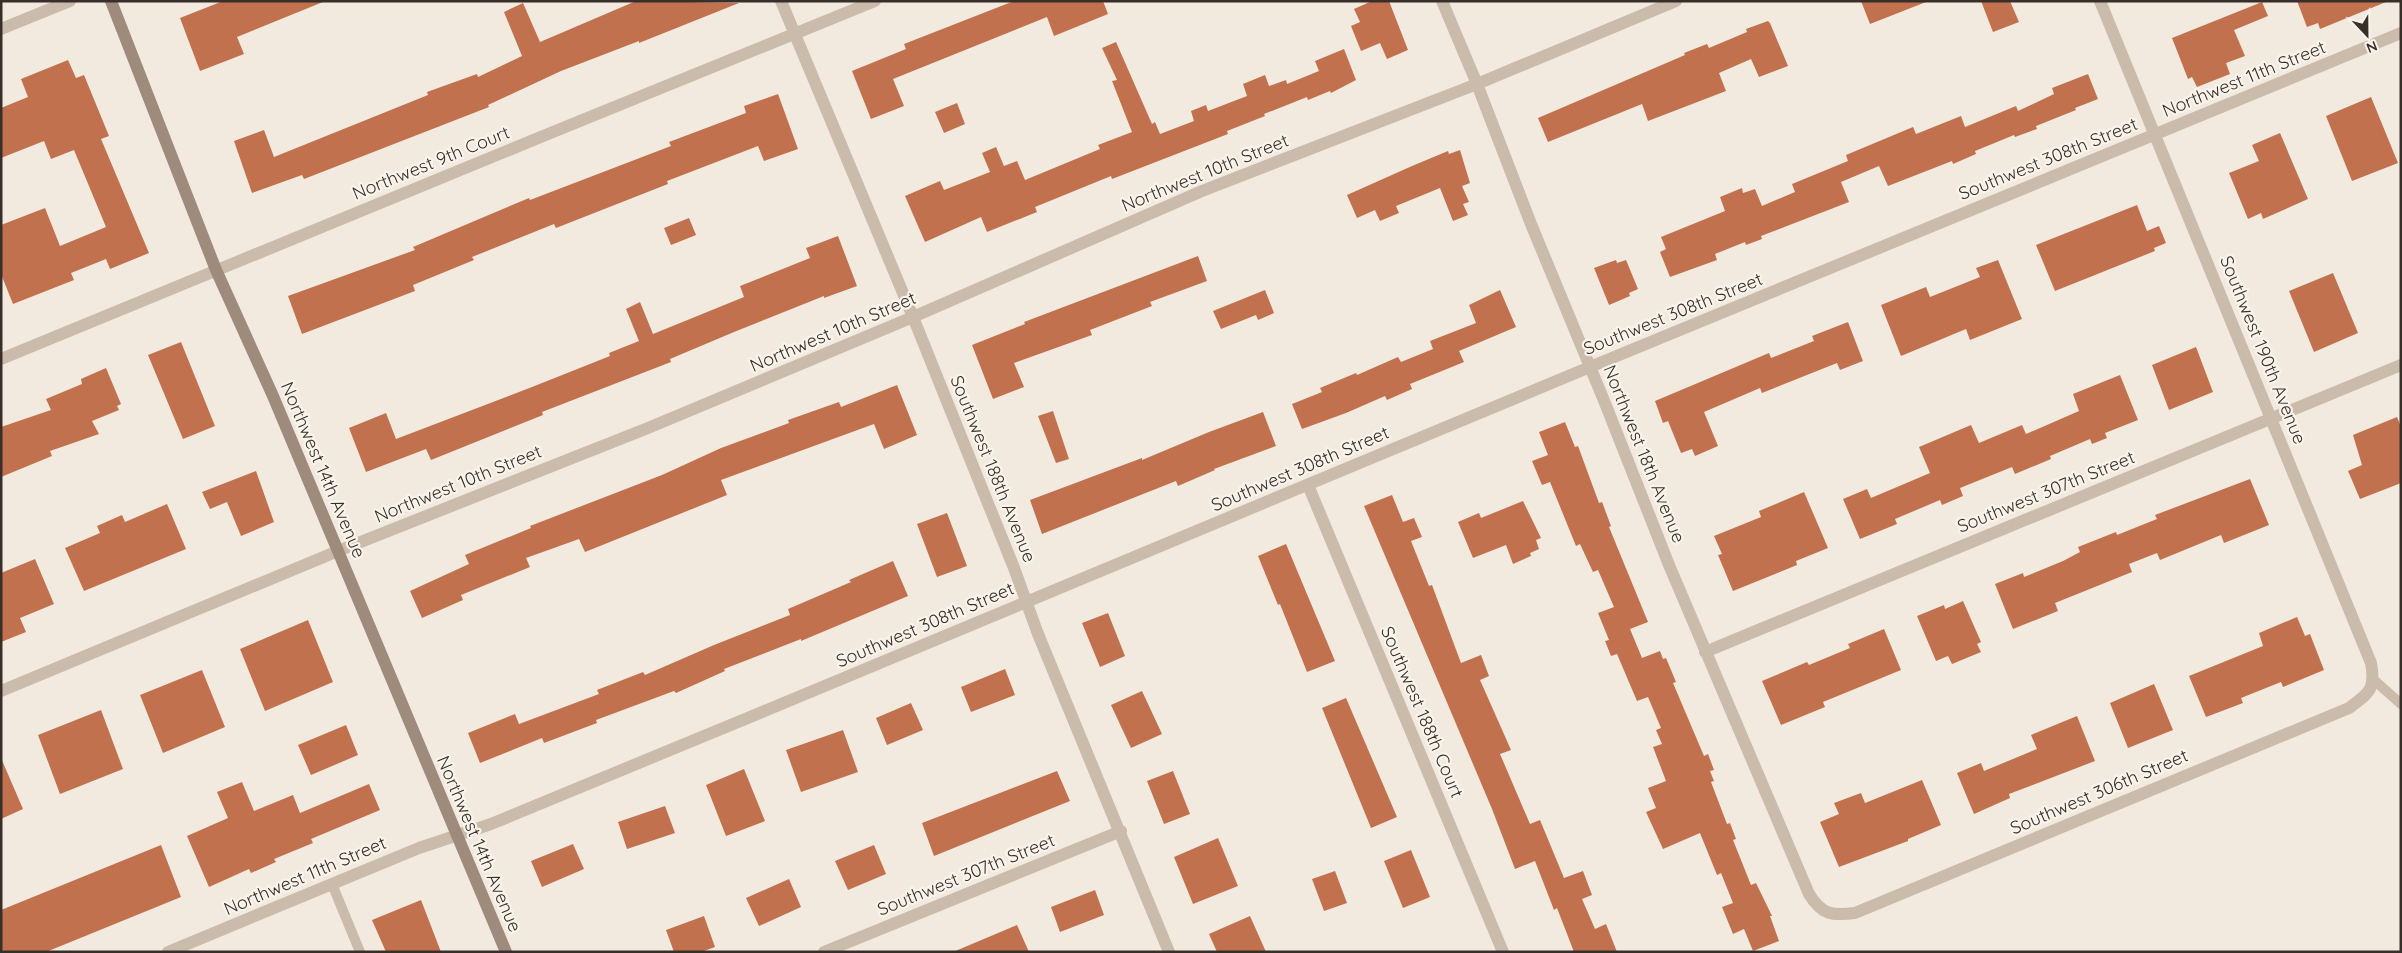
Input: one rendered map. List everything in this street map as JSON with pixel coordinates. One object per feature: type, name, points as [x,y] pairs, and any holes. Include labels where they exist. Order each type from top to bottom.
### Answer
[{"type":"street","points":[[1,29],[70,1]]},
{"type":"street","name":"Northwest 14th Avenue","points":[[111,1],[216,270],[273,396],[506,952]]},
{"type":"street","name":"Southwest 188th Avenue","points":[[781,1],[913,317],[1026,602],[1169,952]]},
{"type":"street","name":"Northwest 9th Court","points":[[1,359],[876,1]]},
{"type":"street","name":"Northwest 18th Avenue","points":[[1442,1],[1477,84],[1530,224],[1808,894],[1816,905],[1826,912]]},
{"type":"street","name":"Northwest 10th Street","points":[[1,691],[338,551],[648,428],[913,317],[1202,192],[1477,84],[1676,1]]},
{"type":"street","name":"Southwest 190th Avenue","points":[[2100,1],[2371,663],[2374,680]]},
{"type":"street","name":"Northwest 11th Street","points":[[2156,134],[2401,33]]},
{"type":"street","name":"Southwest 308th Street","points":[[456,835],[491,824],[2156,134]]},
{"type":"street","name":"Southwest 307th Street","points":[[1706,652],[2401,365]]},
{"type":"street","name":"Southwest 188th Court","points":[[1308,485],[1503,952]]},
{"type":"street","name":"Southwest 306th Street","points":[[1826,912],[1839,915],[1855,912],[2349,708],[2366,695],[2374,680]]},
{"type":"street","name":"Southwest 307th Street","points":[[824,952],[1121,831]]},
{"type":"street","name":"Northwest 11th Street","points":[[168,952],[456,835]]},
{"type":"lane","points":[[2374,680],[2401,704]]},
{"type":"lane","points":[[332,884],[360,952]]},
{"type":"building","points":[[223,1],[323,2],[237,37],[244,54],[200,71],[180,18]]},
{"type":"building","points":[[636,1],[739,3],[639,43],[639,41],[561,71],[488,105],[489,107],[304,179],[302,175],[252,193],[234,141],[264,130],[274,157],[428,95],[427,92],[477,74],[478,77],[522,56],[504,12],[523,3],[540,42]]},
{"type":"building","points":[[1014,1],[1103,1],[1108,14],[1054,36],[1047,17],[893,79],[904,106],[871,119],[852,71],[906,49],[904,44]]},
{"type":"building","points":[[1372,1],[1389,1],[1408,50],[1387,59],[1380,43],[1361,51],[1351,26],[1360,22],[1354,9]]},
{"type":"building","points":[[1861,1],[1926,1],[1926,2],[1870,24]]},
{"type":"building","points":[[1981,1],[2010,1],[2019,22],[1993,32]]},
{"type":"building","points":[[2297,1],[2386,2],[2320,29],[2318,23],[2307,27]]},
{"type":"building","points":[[2262,2],[2268,16],[2234,30],[2245,56],[2226,63],[2230,74],[2197,87],[2192,77],[2188,79],[2172,38]]},
{"type":"building","points":[[1768,21],[1788,66],[1759,77],[1751,59],[1719,73],[1726,91],[1648,121],[1642,104],[1548,142],[1538,118],[1685,55],[1684,53],[1707,44],[1709,48],[1747,32],[1746,29]]},
{"type":"building","points":[[1116,42],[1152,124],[1155,122],[1160,134],[1194,121],[1191,111],[1206,105],[1208,111],[1247,96],[1243,84],[1265,75],[1269,86],[1286,80],[1287,84],[1319,71],[1315,61],[1344,49],[1356,80],[1331,93],[1330,91],[1308,100],[1307,97],[1264,114],[1265,116],[1227,131],[1228,134],[1112,179],[1111,176],[1035,207],[1037,212],[987,232],[981,217],[925,242],[905,196],[940,181],[944,190],[990,172],[982,153],[996,147],[1004,166],[1017,161],[1025,180],[1100,149],[1098,145],[1132,132],[1112,81],[1117,80],[1102,48]]},
{"type":"building","points":[[68,60],[76,78],[84,75],[109,136],[101,139],[149,253],[110,269],[106,259],[71,273],[74,280],[13,304],[1,274],[1,225],[45,208],[60,246],[106,227],[74,150],[51,159],[44,141],[1,158],[1,108],[28,97],[21,79]]},
{"type":"building","points":[[2088,74],[2098,99],[2036,126],[2037,129],[2015,137],[2014,135],[1975,151],[1976,154],[1953,164],[1952,161],[1888,186],[1879,166],[1841,182],[1849,202],[1761,236],[1762,239],[1746,245],[1745,242],[1715,254],[1717,260],[1670,277],[1660,252],[1666,249],[1661,237],[1725,211],[1720,197],[1742,188],[1743,193],[1755,189],[1762,206],[1795,192],[1792,184],[1848,161],[1846,155],[1913,127],[1916,134],[1961,116],[1965,127],[2016,106],[2018,111],[2054,94],[2052,88]]},
{"type":"building","points":[[778,94],[798,149],[764,161],[758,146],[667,181],[668,184],[556,228],[554,224],[472,257],[474,260],[413,285],[415,291],[302,334],[288,296],[415,250],[413,247],[529,198],[530,200],[671,146],[669,142],[746,113],[744,106]]},
{"type":"building","points":[[2371,97],[2398,163],[2352,181],[2326,116]]},
{"type":"building","points":[[957,103],[965,124],[944,133],[935,112]]},
{"type":"building","points":[[2280,133],[2308,199],[2263,219],[2261,213],[2248,219],[2229,173],[2259,161],[2252,145]]},
{"type":"building","points":[[1460,150],[1470,183],[1462,186],[1469,202],[1463,204],[1468,215],[1453,221],[1440,188],[1396,206],[1399,213],[1380,221],[1375,210],[1357,218],[1347,195],[1448,151],[1449,154]]},
{"type":"building","points":[[2137,205],[2147,231],[2159,226],[2166,243],[2154,248],[2155,251],[2055,291],[2036,245]]},
{"type":"building","points":[[689,218],[696,235],[671,245],[664,228]]},
{"type":"building","points":[[838,236],[857,286],[824,298],[824,296],[734,332],[670,359],[671,362],[542,412],[543,415],[431,460],[426,449],[366,472],[349,428],[386,413],[396,439],[532,387],[610,356],[609,353],[639,341],[626,309],[640,302],[653,334],[744,297],[740,286],[810,258],[806,248]]},
{"type":"building","points":[[1198,256],[1207,281],[1150,302],[1152,306],[1090,330],[1092,335],[1014,363],[1024,387],[993,399],[972,345],[1025,324],[1024,322]]},
{"type":"building","points":[[1616,260],[1617,263],[1626,260],[1638,289],[1629,293],[1630,296],[1609,305],[1594,268]]},
{"type":"building","points":[[1998,260],[2022,319],[1970,340],[1966,329],[1901,356],[1881,305],[1926,287],[1930,297],[1980,277],[1976,268]]},
{"type":"building","points":[[2333,273],[2358,333],[2314,352],[2289,291]]},
{"type":"building","points":[[1265,290],[1274,313],[1258,320],[1256,315],[1221,329],[1213,311]]},
{"type":"building","points":[[1500,290],[1516,327],[1459,351],[1464,362],[1410,384],[1412,389],[1387,400],[1385,396],[1302,429],[1292,404],[1322,392],[1320,388],[1356,373],[1357,375],[1398,357],[1401,362],[1433,349],[1430,341],[1476,323],[1469,305]]},
{"type":"building","points":[[1848,322],[1863,361],[1840,370],[1837,363],[1762,393],[1760,388],[1704,412],[1718,446],[1695,456],[1692,449],[1681,453],[1668,421],[1663,423],[1655,401],[1769,353],[1771,358],[1814,341],[1812,336]]},
{"type":"building","points":[[181,342],[215,426],[183,439],[148,355]]},
{"type":"building","points":[[2196,347],[2213,392],[2169,410],[2152,365]]},
{"type":"building","points":[[106,368],[121,404],[117,406],[119,410],[92,421],[99,434],[50,451],[52,456],[1,477],[1,427],[51,410],[46,399],[82,384],[81,379]]},
{"type":"building","points":[[2120,375],[2138,420],[2105,433],[2107,438],[2092,444],[2090,439],[2050,456],[2051,459],[2015,474],[2012,467],[1960,488],[1963,496],[1942,505],[1940,500],[1895,519],[1897,524],[1860,539],[1843,499],[1867,489],[1871,498],[1930,473],[1919,447],[1971,425],[1979,443],[2022,425],[2026,434],[2079,411],[2073,394]]},
{"type":"building","points":[[897,385],[917,435],[884,449],[874,424],[721,480],[727,495],[585,552],[579,539],[526,558],[530,567],[461,595],[463,600],[422,618],[410,591],[469,564],[465,555],[531,528],[530,526],[662,475],[721,448],[789,423],[788,420],[839,402],[841,407]]},
{"type":"building","points":[[1053,411],[1069,459],[1056,463],[1038,416]]},
{"type":"building","points":[[1263,412],[1276,446],[1214,469],[1178,486],[1176,481],[1042,534],[1030,500],[1142,458],[1142,460]]},
{"type":"building","points":[[2397,417],[2401,427],[2401,483],[2360,499],[2348,471],[2362,465],[2353,435]]},
{"type":"building","points":[[1565,422],[1575,447],[1578,446],[1599,503],[1602,502],[1611,526],[1609,527],[1648,622],[1630,629],[1642,658],[1660,651],[1663,659],[1666,658],[1676,682],[1673,683],[1704,756],[1708,754],[1714,770],[1710,771],[1714,781],[1711,782],[1727,824],[1730,823],[1736,839],[1733,840],[1751,885],[1756,883],[1772,916],[1770,916],[1779,941],[1753,951],[1744,929],[1733,934],[1722,907],[1733,903],[1721,873],[1717,875],[1700,833],[1663,849],[1646,812],[1656,808],[1648,788],[1666,781],[1653,747],[1662,744],[1656,730],[1661,728],[1648,697],[1637,701],[1617,654],[1611,656],[1605,641],[1609,640],[1598,613],[1614,607],[1598,570],[1593,572],[1580,544],[1576,546],[1550,482],[1542,485],[1532,461],[1548,455],[1539,432]]},
{"type":"building","points":[[256,471],[274,522],[241,536],[227,502],[210,509],[202,492]]},
{"type":"building","points":[[2250,479],[2269,525],[2224,543],[2221,535],[2160,560],[2157,553],[2129,564],[2132,572],[2055,603],[2058,611],[2013,629],[1995,584],[2023,573],[2024,577],[2063,561],[2080,552],[2078,547],[2116,532],[2117,535],[2157,519],[2155,515]]},
{"type":"building","points":[[1804,492],[1828,548],[1796,561],[1797,565],[1733,591],[1718,555],[1722,554],[1714,536],[1761,517],[1759,511]]},
{"type":"building","points":[[1392,495],[1403,522],[1414,518],[1422,537],[1411,541],[1429,586],[1432,585],[1461,663],[1481,655],[1489,676],[1480,680],[1511,750],[1500,754],[1530,824],[1540,820],[1564,878],[1583,871],[1592,895],[1582,899],[1595,929],[1606,924],[1617,952],[1574,952],[1557,908],[1554,910],[1535,861],[1515,869],[1492,809],[1364,506]]},
{"type":"building","points":[[1523,501],[1541,538],[1536,540],[1539,549],[1530,553],[1531,556],[1513,564],[1506,545],[1473,558],[1458,522],[1479,513],[1481,518]]},
{"type":"building","points":[[167,504],[186,549],[84,591],[65,548],[100,533],[97,526],[122,515],[125,522]]},
{"type":"building","points":[[947,513],[967,566],[937,577],[917,524]]},
{"type":"building","points":[[1286,544],[1335,661],[1307,672],[1280,604],[1278,605],[1258,556]]},
{"type":"building","points":[[35,559],[54,604],[20,618],[26,632],[1,642],[1,573]]},
{"type":"building","points":[[893,561],[908,596],[801,641],[801,639],[724,669],[725,671],[676,693],[674,691],[596,720],[597,723],[544,743],[542,738],[480,763],[468,733],[515,714],[519,724],[599,694],[597,690],[643,672],[645,675],[790,615],[788,609],[851,582],[849,580]]},
{"type":"building","points":[[1963,601],[1981,642],[1977,644],[1981,652],[1952,664],[1948,656],[1936,661],[1917,616],[1944,605],[1945,609]]},
{"type":"building","points":[[1108,613],[1125,656],[1100,667],[1082,623]]},
{"type":"building","points":[[2297,617],[2305,636],[2310,634],[2324,670],[2283,687],[2281,682],[2241,698],[2243,703],[2206,717],[2189,676],[2263,646],[2259,633]]},
{"type":"building","points":[[308,620],[333,682],[265,711],[240,649]]},
{"type":"building","points":[[1884,629],[1901,670],[1823,702],[1825,707],[1781,725],[1762,681],[1807,662],[1809,665],[1850,648],[1848,644]]},
{"type":"building","points":[[1005,669],[1015,695],[971,712],[961,687]]},
{"type":"building","points":[[202,670],[225,727],[163,753],[140,695]]},
{"type":"building","points":[[2154,684],[2173,730],[2128,748],[2110,703]]},
{"type":"building","points":[[1142,691],[1162,734],[1131,748],[1111,705]]},
{"type":"building","points":[[1346,698],[1397,817],[1371,828],[1322,708]]},
{"type":"building","points":[[911,703],[923,730],[887,745],[876,718]]},
{"type":"building","points":[[101,710],[123,769],[60,794],[38,735]]},
{"type":"building","points":[[2077,716],[2095,761],[2009,794],[2010,798],[1974,814],[1957,773],[1981,763],[1984,771],[2037,749],[2031,735]]},
{"type":"building","points":[[346,725],[358,755],[311,775],[298,745]]},
{"type":"building","points":[[843,730],[858,772],[801,792],[786,750]]},
{"type":"building","points":[[1,758],[23,809],[1,819]]},
{"type":"building","points":[[744,769],[765,821],[726,836],[706,785]]},
{"type":"building","points":[[1057,771],[1070,801],[934,856],[922,823]]},
{"type":"building","points":[[1173,771],[1190,814],[1164,824],[1147,781]]},
{"type":"building","points":[[1922,780],[1941,825],[1908,839],[1908,841],[1839,867],[1820,822],[1839,814],[1834,803],[1861,793],[1865,803]]},
{"type":"building","points":[[242,782],[254,811],[293,795],[300,813],[369,784],[380,810],[311,839],[313,843],[274,859],[276,862],[251,873],[249,869],[209,887],[187,836],[228,818],[217,792]]},
{"type":"building","points":[[665,806],[675,833],[627,849],[618,822]]},
{"type":"building","points":[[1218,838],[1238,886],[1193,904],[1174,857]]},
{"type":"building","points":[[573,844],[584,869],[542,887],[531,861]]},
{"type":"building","points":[[161,845],[181,897],[46,952],[1,952],[1,910]]},
{"type":"building","points":[[874,845],[886,874],[848,890],[835,861]]},
{"type":"building","points":[[1411,850],[1430,897],[1403,908],[1384,861]]},
{"type":"building","points":[[1335,871],[1347,903],[1324,911],[1312,879]]},
{"type":"building","points":[[789,879],[801,907],[759,926],[746,898]]},
{"type":"building","points":[[1095,890],[1104,915],[1060,932],[1051,907]]},
{"type":"building","points":[[421,900],[441,952],[386,952],[372,920]]},
{"type":"building","points":[[704,916],[715,947],[701,952],[674,952],[666,930]]},
{"type":"building","points":[[1250,916],[1266,952],[1217,952],[1209,934]]},
{"type":"building","points":[[1017,925],[1029,952],[953,952]]}]
